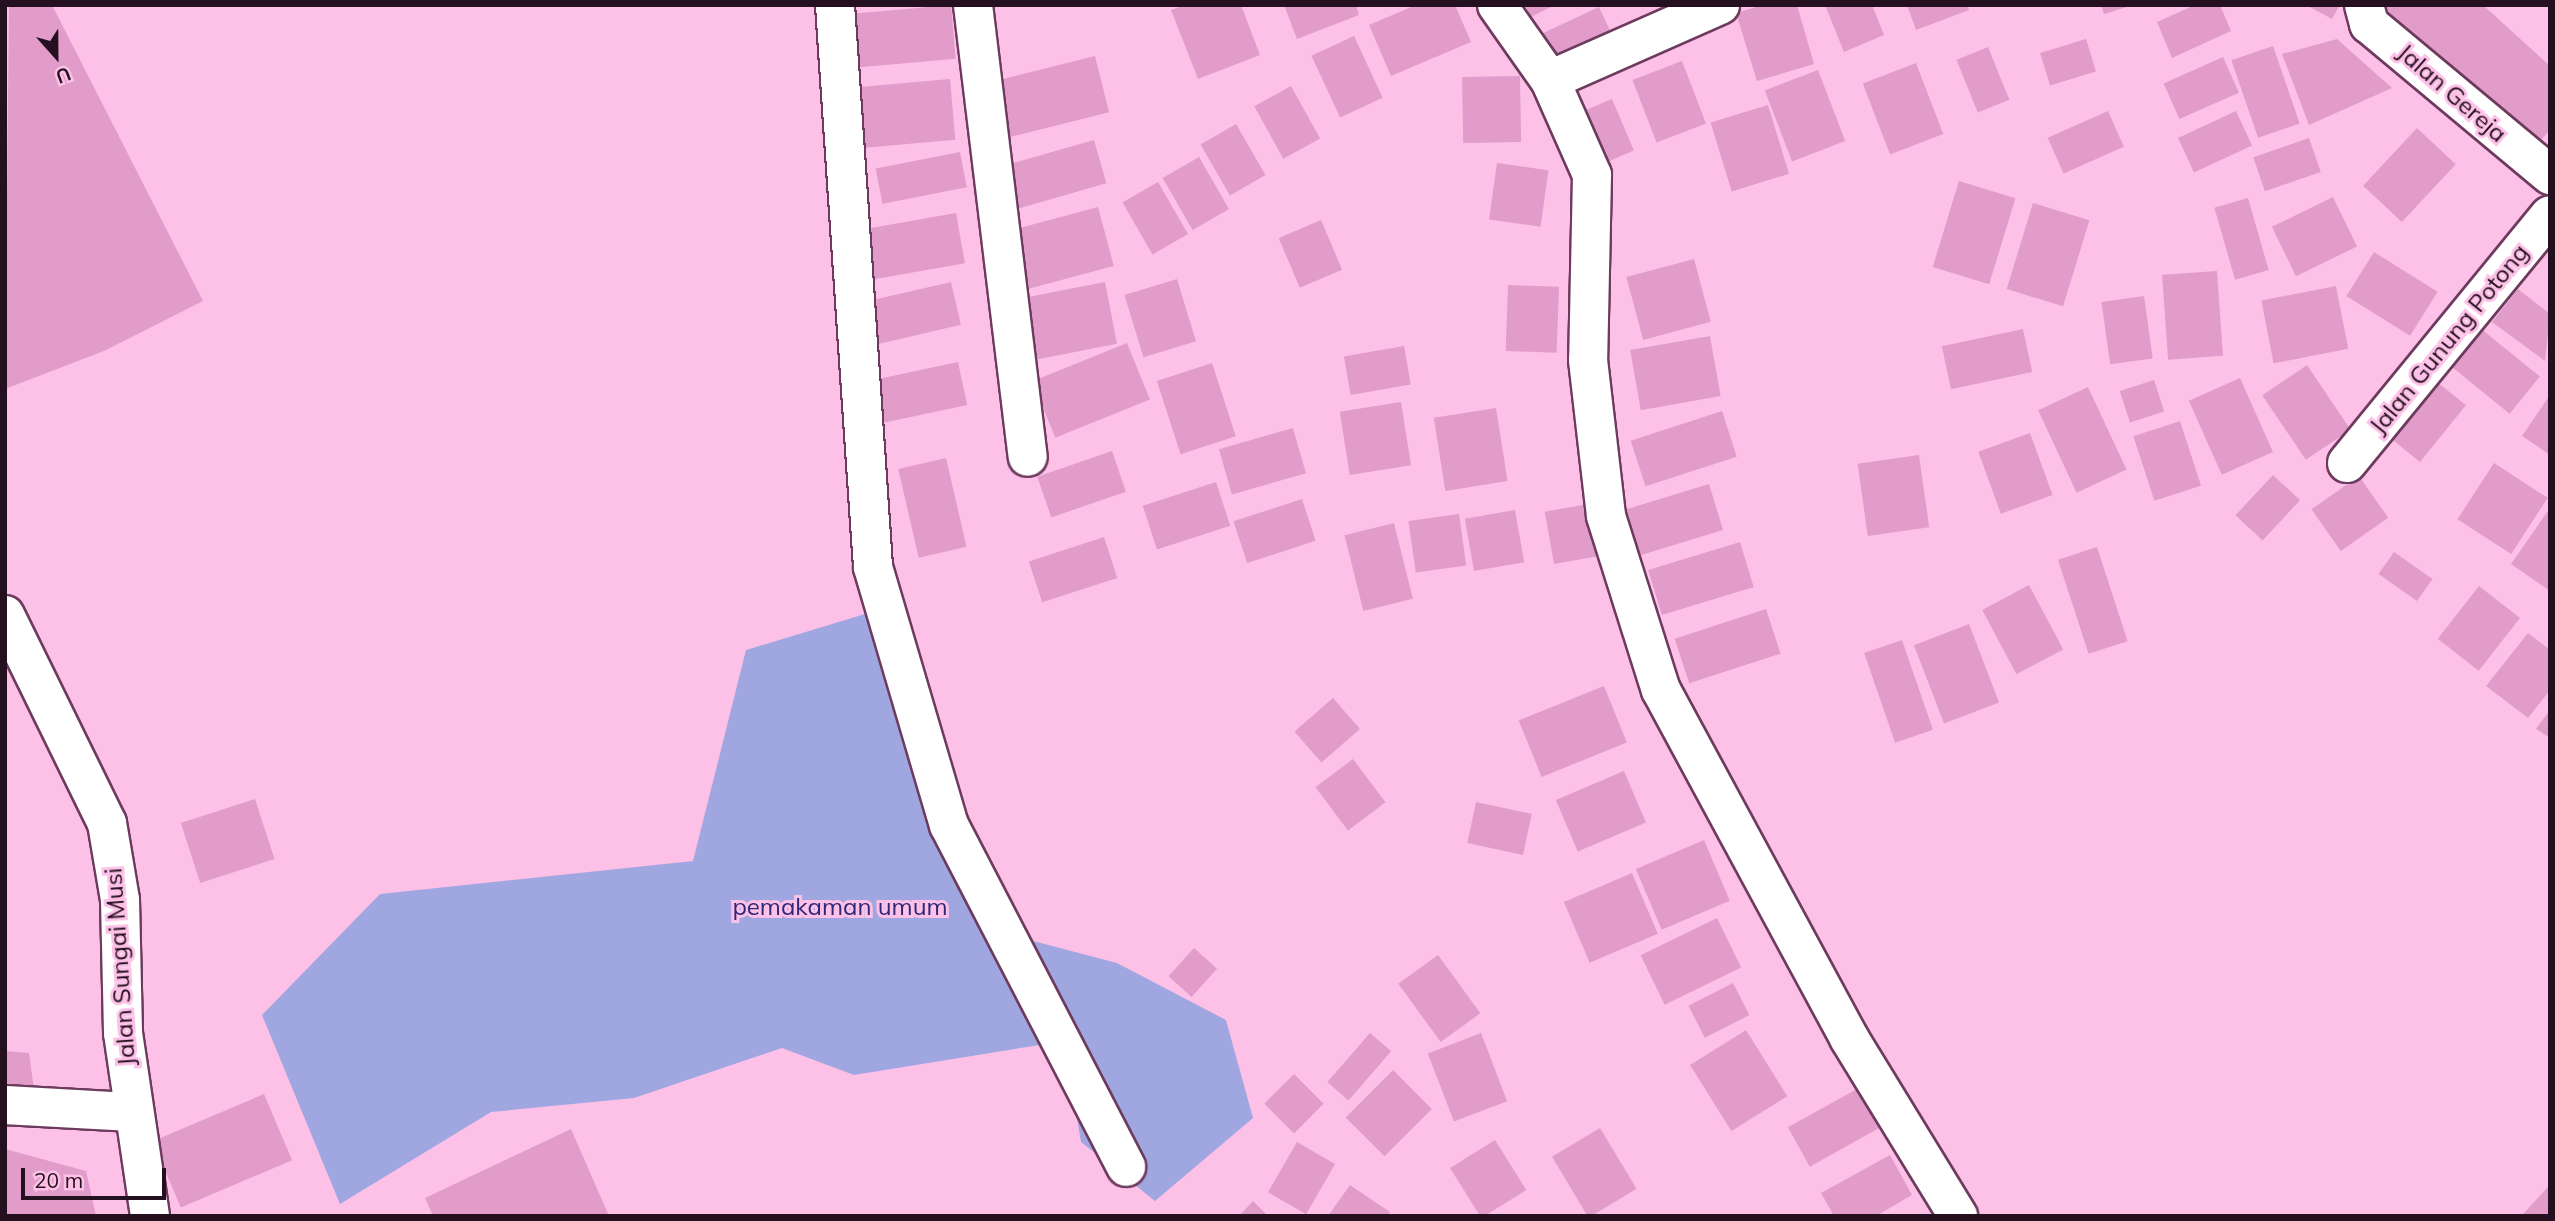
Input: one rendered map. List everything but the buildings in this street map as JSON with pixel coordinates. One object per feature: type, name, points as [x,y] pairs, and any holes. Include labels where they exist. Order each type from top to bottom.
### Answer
[{"type":"street","points":[[835,5],[873,567],[949,825],[1126,1167]]},
{"type":"street","points":[[973,5],[1028,457]]},
{"type":"street","points":[[1497,5],[1550,80],[1592,175],[1588,360],[1606,516],[1634,616],[1661,690],[1849,1038],[1958,1216]]},
{"type":"street","points":[[1550,80],[1720,5]]},
{"type":"street","name":"Jalan Gereja","points":[[2364,5],[2369,24],[2550,175]]},
{"type":"street","name":"Jalan Gunung Potong","points":[[2347,463],[2550,215]]},
{"type":"street","name":"Jalan Sungai Musi","points":[[5,615],[107,823],[120,900],[132,1112],[150,1216]]},
{"type":"street","points":[[5,1105],[132,1112]]},
{"type":"green space","name":"pemakaman umum","points":[[888,607],[1014,936],[1117,963],[1226,1020],[1253,1118],[1155,1201],[1081,1142],[1064,1041],[854,1075],[782,1048],[634,1098],[491,1112],[340,1204],[262,1015],[380,894],[693,861],[746,650]]}]
